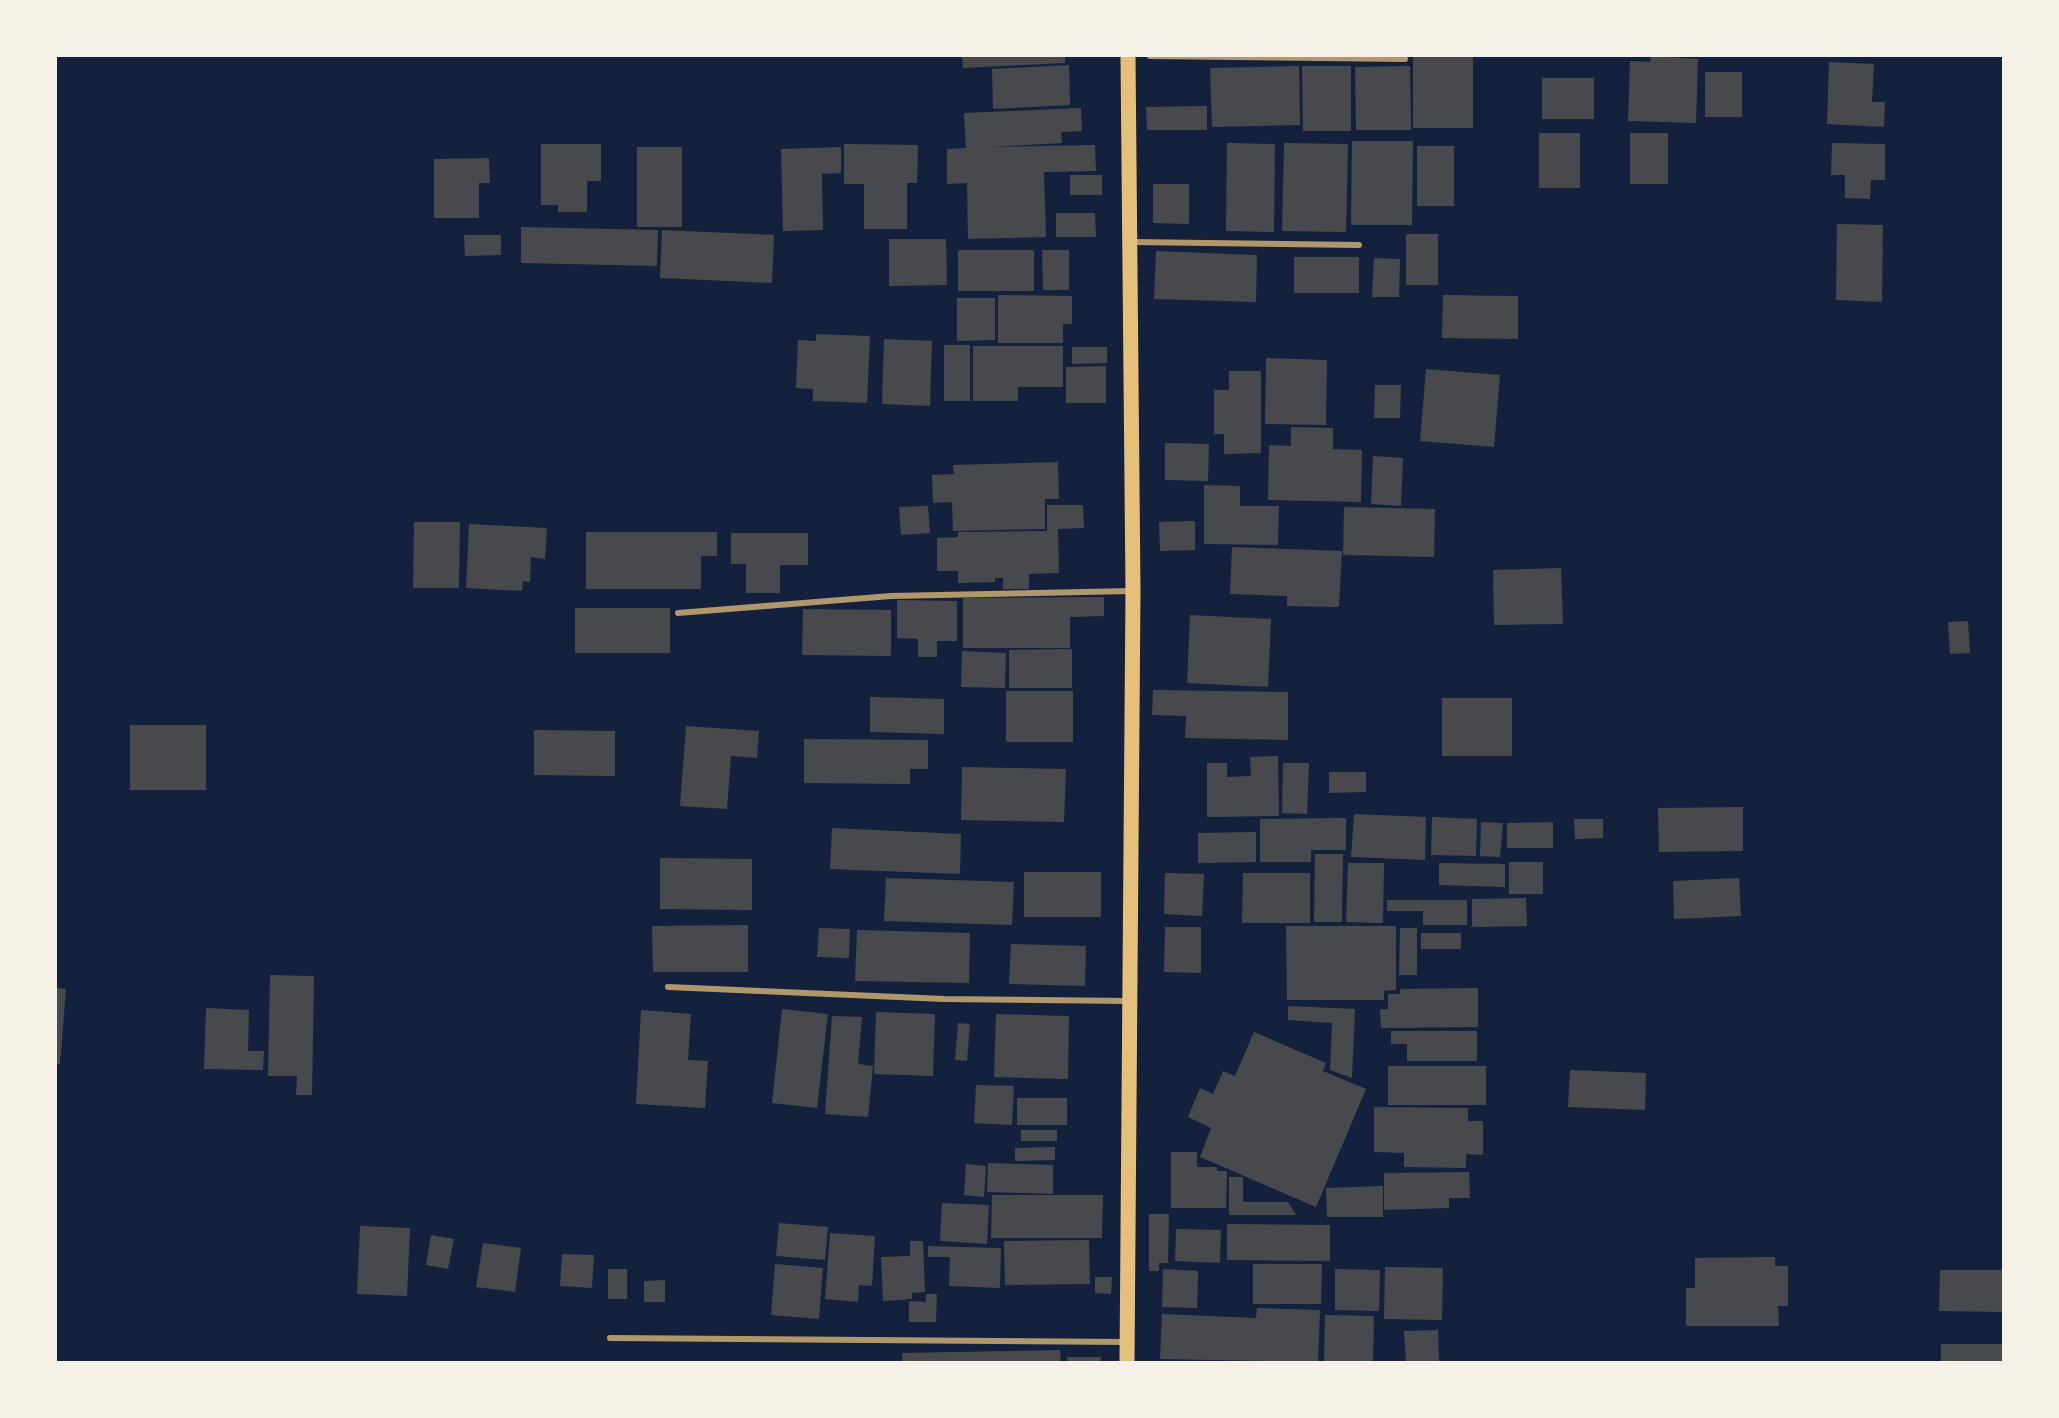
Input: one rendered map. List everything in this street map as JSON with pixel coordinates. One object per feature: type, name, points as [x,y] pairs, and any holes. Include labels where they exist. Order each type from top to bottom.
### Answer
[{"type":"main road","points":[[1127,1362],[1132,591],[1128,56]]},
{"type":"street","points":[[1150,56],[1405,59]]},
{"type":"street","points":[[1131,242],[1359,245]]},
{"type":"street","points":[[678,613],[891,596],[1132,591]]},
{"type":"street","points":[[668,987],[944,999],[1131,1001]]},
{"type":"street","points":[[610,1338],[1127,1342]]},
{"type":"building","points":[[962,56],[1065,56],[1065,63],[963,68]]},
{"type":"building","points":[[1413,56],[1473,56],[1473,128],[1413,128]]},
{"type":"building","points":[[1651,56],[1698,59],[1696,123],[1628,121],[1630,61],[1650,62]]},
{"type":"building","points":[[1829,62],[1874,64],[1872,102],[1885,102],[1884,127],[1827,124]]},
{"type":"building","points":[[1069,65],[1070,105],[993,109],[992,69]]},
{"type":"building","points":[[1299,66],[1300,125],[1212,127],[1210,68]]},
{"type":"building","points":[[1302,66],[1351,66],[1351,131],[1303,131]]},
{"type":"building","points":[[1410,66],[1411,130],[1356,130],[1355,67]]},
{"type":"building","points":[[1705,72],[1742,72],[1742,117],[1705,117]]},
{"type":"building","points":[[1542,78],[1594,78],[1594,119],[1542,119]]},
{"type":"building","points":[[1207,106],[1207,130],[1147,130],[1146,107]]},
{"type":"building","points":[[1081,108],[1082,131],[1061,132],[1062,143],[990,147],[1095,145],[1096,171],[1044,172],[1046,237],[968,239],[967,183],[947,184],[947,149],[966,148],[964,113]]},
{"type":"building","points":[[1539,133],[1580,133],[1580,188],[1539,188]]},
{"type":"building","points":[[1630,133],[1668,133],[1668,184],[1630,184]]},
{"type":"building","points":[[1352,141],[1413,141],[1412,225],[1351,225]]},
{"type":"building","points":[[1227,143],[1275,144],[1274,232],[1226,231]]},
{"type":"building","points":[[1284,143],[1348,144],[1346,232],[1282,231]]},
{"type":"building","points":[[1832,143],[1885,144],[1885,180],[1871,180],[1870,199],[1845,198],[1845,175],[1831,175]]},
{"type":"building","points":[[541,144],[601,144],[601,181],[587,181],[587,212],[558,212],[558,205],[541,205]]},
{"type":"building","points":[[844,144],[918,145],[917,183],[907,183],[907,229],[864,229],[864,184],[844,184]]},
{"type":"building","points":[[1417,146],[1454,146],[1454,206],[1417,206]]},
{"type":"building","points":[[637,147],[682,147],[682,227],[637,227]]},
{"type":"building","points":[[841,147],[841,173],[822,174],[823,230],[783,231],[781,149]]},
{"type":"building","points":[[489,158],[490,183],[479,183],[479,218],[434,218],[434,159]]},
{"type":"building","points":[[1070,175],[1102,175],[1102,195],[1070,195]]},
{"type":"building","points":[[1153,184],[1189,184],[1189,224],[1153,223]]},
{"type":"building","points":[[1056,213],[1095,213],[1096,237],[1056,237]]},
{"type":"building","points":[[1837,224],[1883,225],[1882,302],[1836,300]]},
{"type":"building","points":[[521,227],[658,230],[657,266],[521,263]]},
{"type":"building","points":[[662,230],[774,235],[772,283],[660,278]]},
{"type":"building","points":[[1406,234],[1438,234],[1438,285],[1406,285]]},
{"type":"building","points":[[464,235],[501,235],[501,255],[465,256]]},
{"type":"building","points":[[889,239],[946,239],[947,285],[889,286]]},
{"type":"building","points":[[958,250],[1034,250],[1034,291],[958,291]]},
{"type":"building","points":[[1042,250],[1069,250],[1069,290],[1043,290]]},
{"type":"building","points":[[1156,251],[1257,255],[1256,302],[1154,299]]},
{"type":"building","points":[[1294,257],[1359,257],[1359,293],[1294,293]]},
{"type":"building","points":[[1374,258],[1400,259],[1399,297],[1372,297]]},
{"type":"building","points":[[998,295],[1072,296],[1072,324],[1063,324],[1063,343],[998,343]]},
{"type":"building","points":[[1443,295],[1518,296],[1518,339],[1442,338]]},
{"type":"building","points":[[957,298],[995,298],[995,340],[957,341]]},
{"type":"building","points":[[816,334],[870,336],[867,403],[813,401],[813,389],[796,388],[798,340],[816,341]]},
{"type":"building","points":[[884,339],[932,341],[930,406],[882,404]]},
{"type":"building","points":[[944,345],[970,345],[970,401],[944,401]]},
{"type":"building","points":[[973,346],[1063,346],[1063,387],[1018,387],[1018,401],[973,401]]},
{"type":"building","points":[[1072,347],[1107,347],[1107,363],[1072,364]]},
{"type":"building","points":[[1266,358],[1327,360],[1326,425],[1265,424]]},
{"type":"building","points":[[1106,366],[1106,403],[1066,403],[1066,367]]},
{"type":"building","points":[[1426,369],[1500,375],[1494,447],[1420,441]]},
{"type":"building","points":[[1229,371],[1261,371],[1261,453],[1224,454],[1224,434],[1214,434],[1214,390],[1229,390]]},
{"type":"building","points":[[1375,385],[1401,385],[1400,418],[1374,418]]},
{"type":"building","points":[[1291,427],[1333,428],[1333,449],[1362,450],[1361,502],[1268,500],[1269,445],[1291,446]]},
{"type":"building","points":[[1165,443],[1209,444],[1208,481],[1165,480]]},
{"type":"building","points":[[1373,456],[1403,458],[1401,506],[1371,504]]},
{"type":"building","points":[[1058,462],[1059,499],[1045,499],[1045,529],[953,531],[952,502],[933,503],[932,475],[954,474],[953,465]]},
{"type":"building","points":[[1204,485],[1240,486],[1240,506],[1279,506],[1278,545],[1204,544]]},
{"type":"building","points":[[1047,505],[1083,505],[1084,528],[1058,529],[1059,573],[1029,574],[1029,589],[1003,589],[1003,578],[995,578],[995,582],[958,583],[958,571],[937,571],[937,538],[958,537],[958,532],[1047,531]]},
{"type":"building","points":[[928,506],[930,533],[901,535],[899,507]]},
{"type":"building","points":[[1344,507],[1435,509],[1434,557],[1343,555]]},
{"type":"building","points":[[1195,521],[1195,550],[1160,551],[1159,522]]},
{"type":"building","points":[[414,522],[460,522],[459,588],[413,588]]},
{"type":"building","points":[[469,524],[547,528],[545,559],[531,557],[530,582],[523,581],[522,591],[466,588]]},
{"type":"building","points":[[586,532],[717,532],[717,556],[701,556],[701,589],[586,589]]},
{"type":"building","points":[[731,533],[808,533],[808,565],[780,565],[780,593],[746,593],[746,564],[731,564]]},
{"type":"building","points":[[1232,547],[1342,551],[1339,607],[1287,606],[1287,596],[1230,594]]},
{"type":"building","points":[[1561,568],[1563,624],[1494,625],[1493,570]]},
{"type":"building","points":[[1104,597],[1104,616],[1070,617],[1070,648],[963,648],[963,598]]},
{"type":"building","points":[[897,600],[957,601],[957,641],[937,641],[937,657],[918,657],[918,639],[897,638]]},
{"type":"building","points":[[575,608],[670,608],[670,653],[575,653]]},
{"type":"building","points":[[803,609],[891,610],[891,656],[802,655]]},
{"type":"building","points":[[1190,615],[1271,619],[1268,687],[1187,683]]},
{"type":"building","points":[[1968,621],[1970,653],[1950,654],[1948,622]]},
{"type":"building","points":[[1072,649],[1072,688],[1009,688],[1009,650]]},
{"type":"building","points":[[962,651],[1006,653],[1005,688],[961,687]]},
{"type":"building","points":[[1153,690],[1288,692],[1288,740],[1185,738],[1186,716],[1152,715]]},
{"type":"building","points":[[1006,691],[1073,691],[1073,742],[1006,742]]},
{"type":"building","points":[[870,697],[944,699],[944,734],[870,732]]},
{"type":"building","points":[[1442,698],[1512,698],[1512,756],[1442,756]]},
{"type":"building","points":[[130,725],[206,725],[206,790],[130,790]]},
{"type":"building","points":[[686,726],[759,731],[757,758],[731,756],[727,809],[680,806]]},
{"type":"building","points":[[534,730],[615,731],[615,776],[534,775]]},
{"type":"building","points":[[804,739],[928,740],[928,769],[910,769],[910,784],[804,783]]},
{"type":"building","points":[[1278,756],[1279,816],[1207,817],[1207,763],[1227,763],[1227,777],[1251,776],[1250,757]]},
{"type":"building","points":[[1283,763],[1309,763],[1307,814],[1282,813]]},
{"type":"building","points":[[962,767],[1066,769],[1064,822],[961,820]]},
{"type":"building","points":[[1329,772],[1366,772],[1366,792],[1329,793]]},
{"type":"building","points":[[1743,807],[1743,851],[1659,852],[1658,808]]},
{"type":"building","points":[[1354,814],[1426,817],[1425,860],[1351,857]]},
{"type":"building","points":[[1432,817],[1477,819],[1476,856],[1431,855]]},
{"type":"building","points":[[1346,818],[1346,850],[1311,850],[1311,862],[1260,862],[1260,819]]},
{"type":"building","points":[[1574,819],[1603,819],[1603,838],[1575,839]]},
{"type":"building","points":[[1481,822],[1503,823],[1500,857],[1480,856]]},
{"type":"building","points":[[1553,822],[1553,848],[1507,848],[1507,823]]},
{"type":"building","points":[[832,828],[961,834],[960,874],[830,869]]},
{"type":"building","points":[[1256,832],[1256,862],[1198,863],[1198,833]]},
{"type":"building","points":[[1315,854],[1343,854],[1342,922],[1314,922]]},
{"type":"building","points":[[660,858],[752,859],[752,910],[660,909]]},
{"type":"building","points":[[1509,862],[1543,862],[1543,894],[1509,894]]},
{"type":"building","points":[[1348,863],[1384,863],[1383,923],[1346,922]]},
{"type":"building","points":[[1439,863],[1505,864],[1505,887],[1439,885]]},
{"type":"building","points":[[1024,872],[1101,872],[1101,917],[1024,917]]},
{"type":"building","points":[[1165,873],[1204,874],[1202,916],[1164,914]]},
{"type":"building","points":[[1243,873],[1310,873],[1310,923],[1242,923]]},
{"type":"building","points":[[886,878],[1014,882],[1012,925],[884,921]]},
{"type":"building","points":[[1739,878],[1741,916],[1674,919],[1673,881]]},
{"type":"building","points":[[1526,898],[1527,926],[1472,927],[1472,899]]},
{"type":"building","points":[[1387,900],[1467,900],[1467,925],[1423,925],[1423,911],[1387,911]]},
{"type":"building","points":[[748,925],[748,972],[653,972],[652,926]]},
{"type":"building","points":[[1286,926],[1396,926],[1396,990],[1384,991],[1384,1000],[1287,1000]]},
{"type":"building","points":[[1165,927],[1201,927],[1201,973],[1164,972]]},
{"type":"building","points":[[819,928],[850,929],[849,958],[817,957]]},
{"type":"building","points":[[1400,928],[1417,928],[1417,975],[1399,975]]},
{"type":"building","points":[[857,930],[970,933],[969,983],[855,981]]},
{"type":"building","points":[[1421,933],[1461,933],[1461,949],[1421,949]]},
{"type":"building","points":[[1011,944],[1086,946],[1085,986],[1009,984]]},
{"type":"building","points":[[270,975],[314,976],[312,1095],[296,1095],[297,1076],[268,1076]]},
{"type":"building","points":[[56,988],[66,989],[60,1064],[56,1064]]},
{"type":"building","points":[[1478,988],[1478,1027],[1381,1028],[1380,1009],[1388,1009],[1388,994],[1400,994],[1400,989]]},
{"type":"building","points":[[1288,1006],[1355,1009],[1352,1078],[1330,1070],[1332,1023],[1288,1020]]},
{"type":"building","points":[[206,1008],[249,1010],[248,1051],[264,1051],[263,1070],[204,1069]]},
{"type":"building","points":[[782,1009],[828,1014],[817,1108],[772,1103]]},
{"type":"building","points":[[641,1010],[691,1014],[688,1060],[708,1061],[705,1108],[636,1104]]},
{"type":"building","points":[[876,1012],[935,1014],[933,1076],[874,1074]]},
{"type":"building","points":[[996,1014],[1069,1016],[1068,1079],[994,1077]]},
{"type":"building","points":[[832,1016],[862,1017],[858,1064],[873,1066],[868,1117],[825,1114]]},
{"type":"building","points":[[958,1023],[970,1024],[967,1061],[955,1060]]},
{"type":"building","points":[[1391,1031],[1477,1031],[1477,1061],[1407,1061],[1407,1044],[1391,1044]]},
{"type":"building","points":[[1254,1032],[1326,1063],[1323,1071],[1366,1089],[1316,1207],[1200,1157],[1211,1128],[1188,1117],[1200,1088],[1213,1094],[1223,1071],[1235,1076]]},
{"type":"building","points":[[1388,1066],[1486,1066],[1486,1105],[1388,1105]]},
{"type":"building","points":[[1570,1070],[1646,1073],[1645,1110],[1568,1107]]},
{"type":"building","points":[[976,1085],[1014,1086],[1012,1125],[974,1123]]},
{"type":"building","points":[[1017,1098],[1067,1098],[1067,1125],[1017,1125]]},
{"type":"building","points":[[1374,1107],[1468,1108],[1468,1121],[1483,1121],[1483,1155],[1466,1154],[1466,1168],[1404,1167],[1404,1153],[1374,1152]]},
{"type":"building","points":[[1021,1130],[1057,1130],[1057,1141],[1021,1141]]},
{"type":"building","points":[[1055,1147],[1055,1160],[1015,1161],[1015,1148]]},
{"type":"building","points":[[1171,1152],[1197,1152],[1197,1167],[1217,1167],[1217,1171],[1227,1171],[1226,1208],[1171,1208]]},
{"type":"building","points":[[988,1163],[1053,1165],[1053,1194],[987,1192]]},
{"type":"building","points":[[966,1164],[986,1166],[984,1197],[964,1195]]},
{"type":"building","points":[[1469,1172],[1470,1198],[1449,1198],[1449,1208],[1384,1210],[1384,1173]]},
{"type":"building","points":[[1229,1177],[1243,1177],[1243,1202],[1288,1202],[1296,1215],[1229,1215]]},
{"type":"building","points":[[1383,1186],[1383,1217],[1327,1217],[1326,1188]]},
{"type":"building","points":[[992,1195],[1103,1195],[1102,1238],[991,1238]]},
{"type":"building","points":[[942,1203],[989,1205],[987,1244],[940,1241]]},
{"type":"building","points":[[1149,1214],[1169,1214],[1168,1263],[1159,1263],[1159,1271],[1149,1271]]},
{"type":"building","points":[[779,1223],[828,1227],[825,1260],[776,1256]]},
{"type":"building","points":[[1227,1224],[1330,1225],[1330,1261],[1227,1260]]},
{"type":"building","points":[[360,1226],[410,1228],[407,1296],[357,1294]]},
{"type":"building","points":[[1176,1229],[1221,1230],[1220,1263],[1175,1261]]},
{"type":"building","points":[[830,1233],[875,1236],[872,1286],[859,1285],[858,1302],[825,1299]]},
{"type":"building","points":[[431,1235],[454,1239],[448,1269],[426,1265]]},
{"type":"building","points":[[1089,1240],[1090,1284],[1005,1285],[1004,1241]]},
{"type":"building","points":[[910,1241],[923,1241],[925,1292],[912,1293],[912,1299],[883,1301],[881,1257],[910,1256]]},
{"type":"building","points":[[483,1243],[521,1248],[515,1292],[476,1287]]},
{"type":"building","points":[[928,1246],[1001,1248],[1000,1288],[949,1286],[950,1257],[928,1257]]},
{"type":"building","points":[[562,1254],[594,1255],[592,1288],[560,1286]]},
{"type":"building","points":[[1775,1257],[1775,1266],[1788,1266],[1788,1306],[1778,1306],[1779,1326],[1686,1326],[1686,1288],[1695,1288],[1695,1258]]},
{"type":"building","points":[[775,1264],[823,1268],[819,1319],[771,1315]]},
{"type":"building","points":[[1253,1264],[1322,1264],[1321,1304],[1253,1304]]},
{"type":"building","points":[[1385,1267],[1443,1268],[1442,1320],[1384,1319]]},
{"type":"building","points":[[608,1269],[627,1269],[627,1299],[608,1299]]},
{"type":"building","points":[[1163,1269],[1198,1271],[1197,1308],[1162,1307]]},
{"type":"building","points":[[1335,1269],[1380,1270],[1379,1311],[1335,1310]]},
{"type":"building","points":[[1940,1270],[2004,1270],[2004,1312],[1939,1311]]},
{"type":"building","points":[[1095,1277],[1112,1277],[1111,1294],[1095,1293]]},
{"type":"building","points":[[665,1280],[665,1302],[644,1302],[644,1281]]},
{"type":"building","points":[[926,1294],[937,1294],[936,1322],[909,1322],[909,1301],[926,1302]]},
{"type":"building","points":[[1257,1308],[1320,1310],[1318,1362],[1160,1359],[1162,1314],[1256,1318]]},
{"type":"building","points":[[1325,1315],[1374,1316],[1373,1362],[1324,1362]]},
{"type":"building","points":[[1438,1330],[1439,1362],[1406,1362],[1404,1331]]},
{"type":"building","points":[[1941,1344],[2004,1344],[2004,1362],[1941,1362]]},
{"type":"building","points":[[1060,1350],[1061,1362],[902,1362],[902,1353]]},
{"type":"building","points":[[1067,1357],[1101,1357],[1101,1362],[1067,1362]]}]
